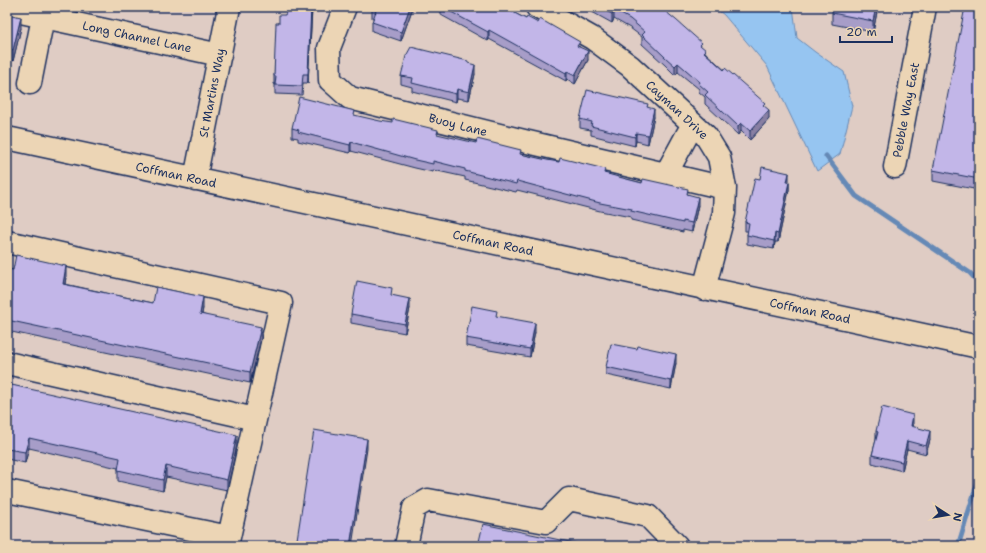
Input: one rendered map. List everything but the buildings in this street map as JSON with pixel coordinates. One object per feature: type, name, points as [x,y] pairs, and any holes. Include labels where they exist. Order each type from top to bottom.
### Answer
[{"type":"street","name":"St Martins Way","points":[[195,178],[230,7]]},
{"type":"street","name":"Buoy Lane","points":[[345,7],[329,48],[330,80],[350,98],[725,188]]},
{"type":"street","name":"Cayman Drive","points":[[537,7],[592,38],[630,66],[706,136],[719,157],[725,188],[724,213],[704,289]]},
{"type":"street","name":"Pebble Way East","points":[[895,166],[925,7]]},
{"type":"street","name":"Long Channel Lane","points":[[7,9],[44,12],[220,55]]},
{"type":"street","points":[[30,83],[44,12]]},
{"type":"street","points":[[666,174],[693,124]]},
{"type":"street","name":"Coffman Road","points":[[7,138],[970,345]]},
{"type":"street","points":[[7,242],[281,303],[228,542],[7,491]]},
{"type":"street","points":[[7,362],[255,419]]},
{"type":"street","points":[[406,546],[414,508],[428,500],[546,522],[569,499],[648,516],[677,546]]},
{"type":"water","points":[[714,7],[793,7],[797,38],[844,72],[852,106],[840,154],[817,171],[767,66],[724,15]]},
{"type":"waterway","points":[[826,156],[856,196],[970,273],[979,283]]},
{"type":"waterway","points":[[958,546],[979,478]]}]
